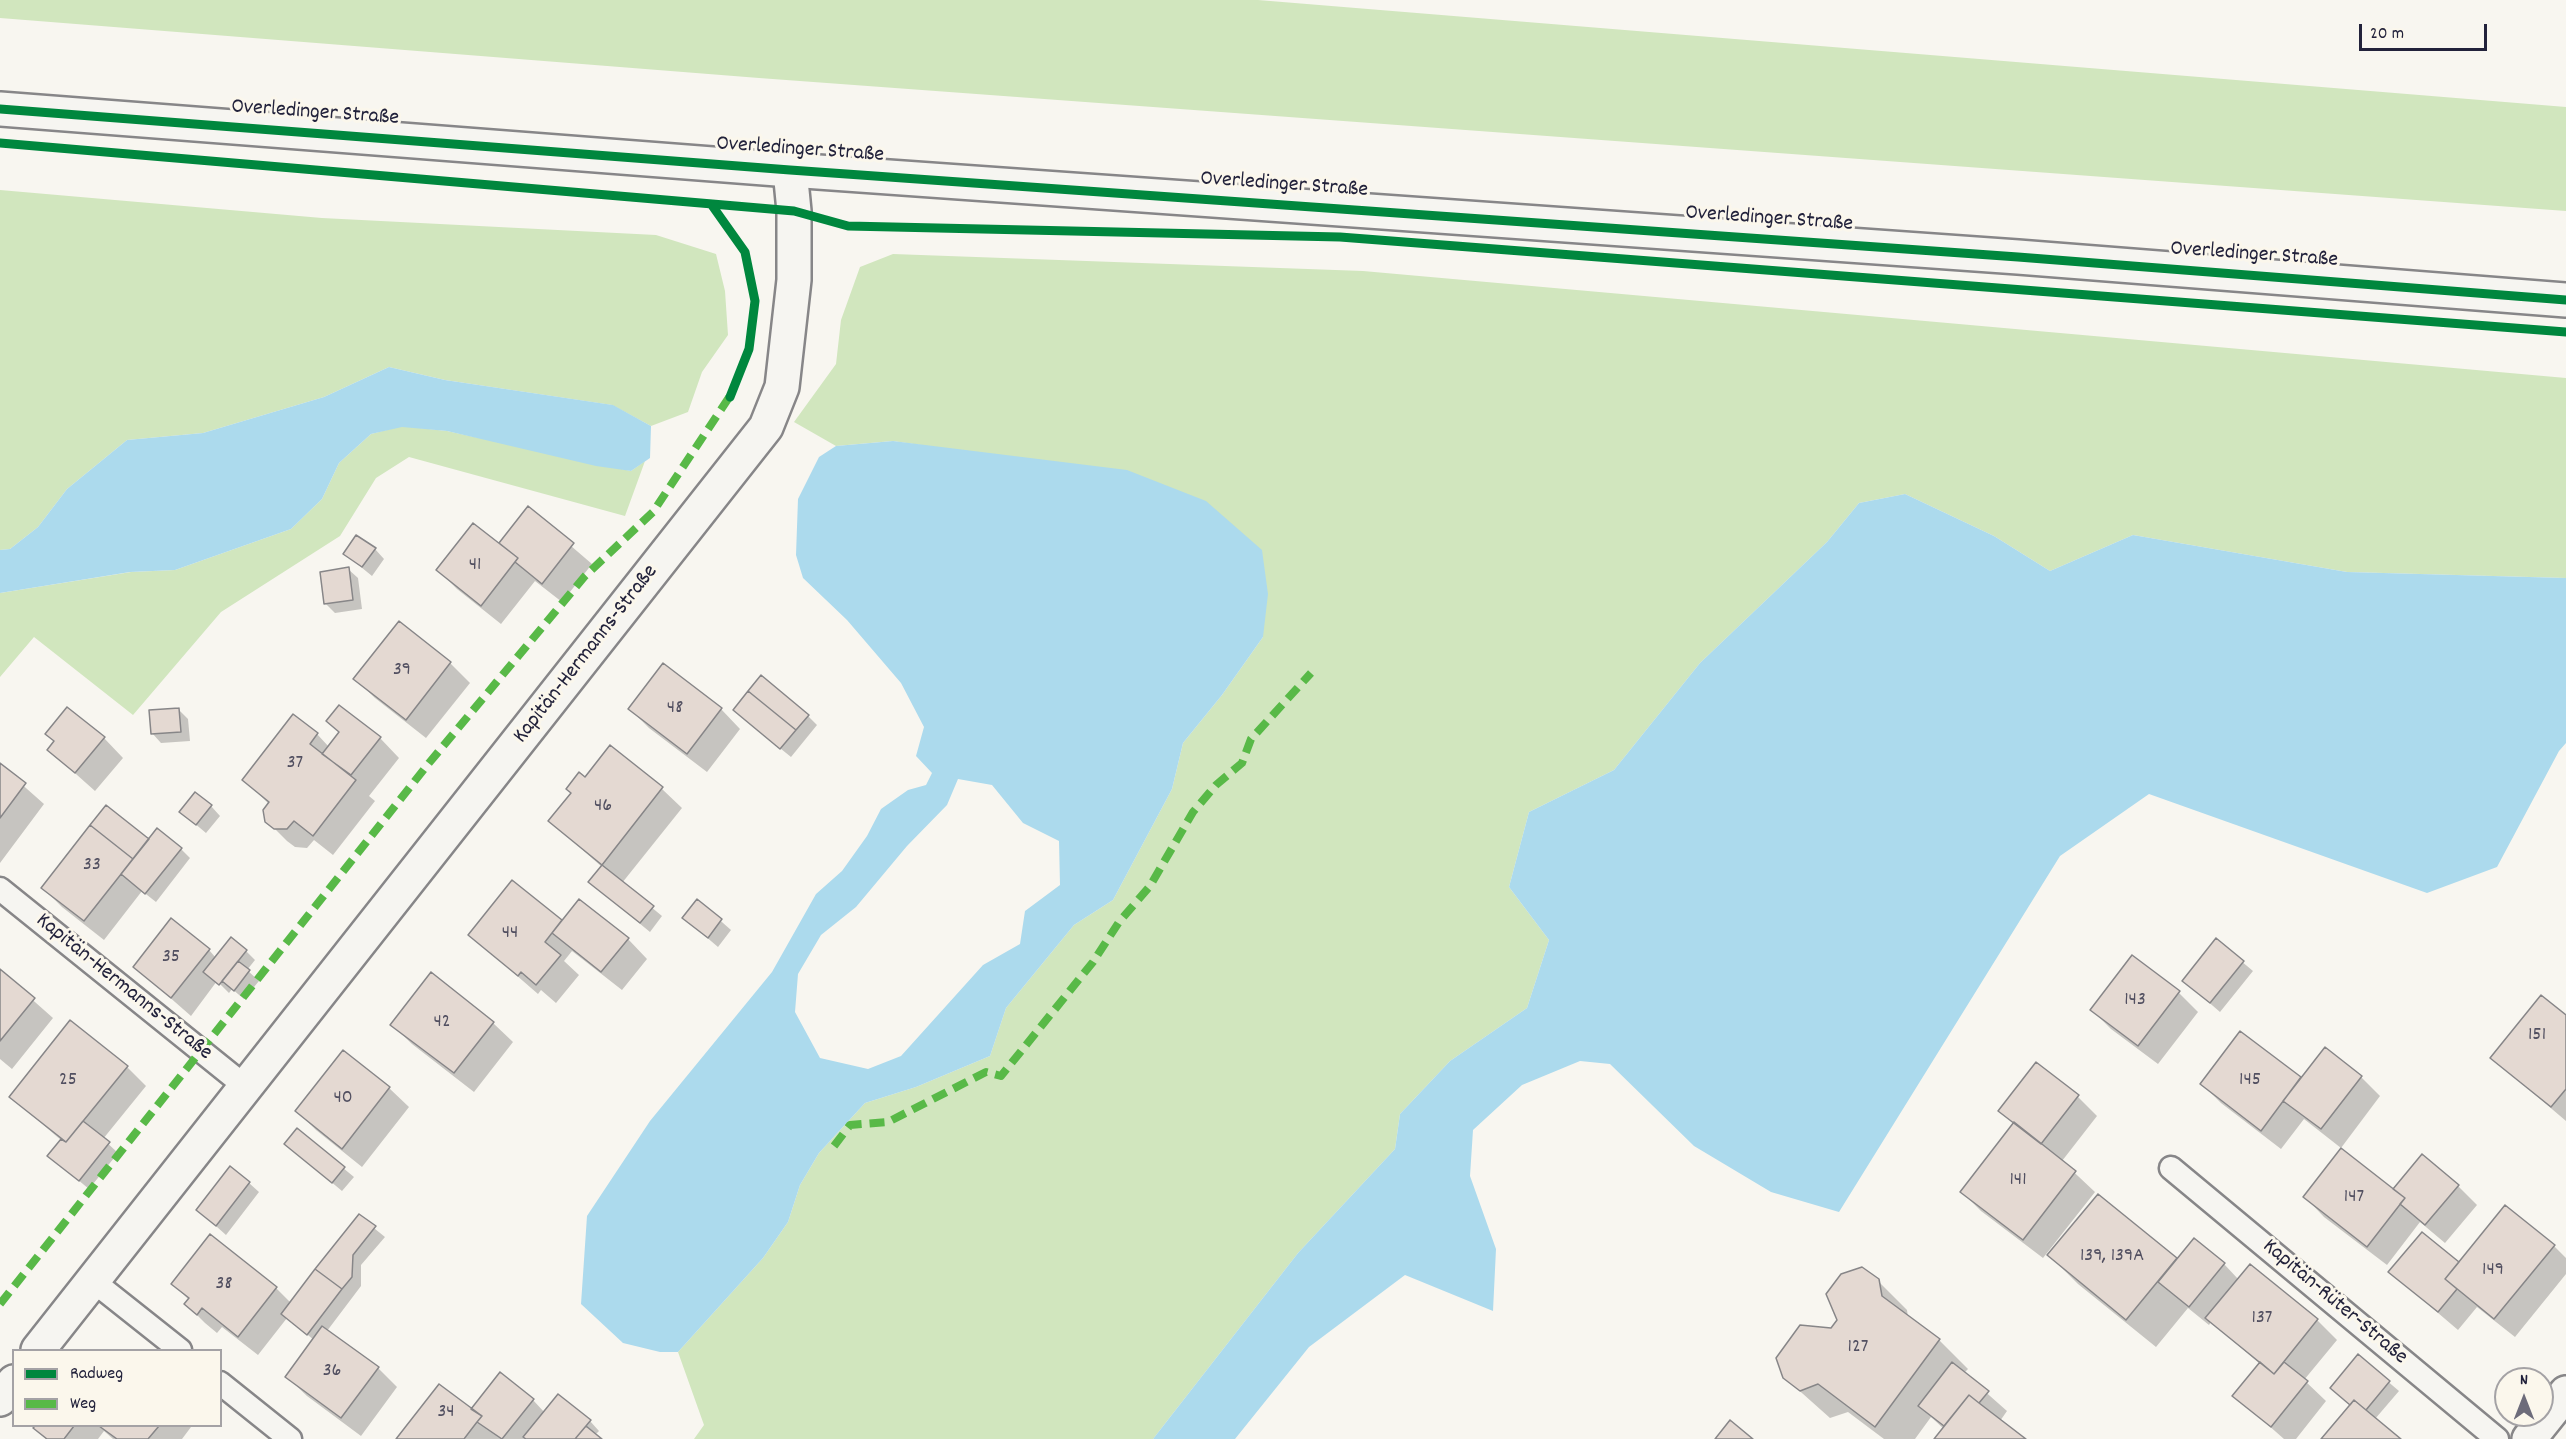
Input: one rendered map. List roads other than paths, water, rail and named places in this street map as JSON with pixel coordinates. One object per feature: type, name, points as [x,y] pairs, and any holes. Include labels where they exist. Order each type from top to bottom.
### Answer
[{"type":"street","name":"Overledinger Straße","points":[[0,109],[790,170],[2018,257],[2566,300]]},
{"type":"street","name":"Kapitän-Hermanns-Straße","points":[[39,1349],[766,427],[782,387],[794,280],[794,211],[790,170]]},
{"type":"street","points":[[0,1399],[12,1384]]},
{"type":"street","points":[[2529,1439],[2566,1394]]},
{"type":"lane","name":"Kapitän-Hermanns-Straße","points":[[0,889],[246,1087]]},
{"type":"lane","name":"Kapitän-Rüter-Straße","points":[[2171,1168],[2497,1439]]},
{"type":"lane","points":[[93,1281],[179,1349]]},
{"type":"lane","points":[[222,1385],[290,1439]]},
{"type":"water","points":[[389,367],[445,380],[613,405],[651,426],[650,458],[631,471],[596,466],[447,431],[402,427],[371,434],[339,463],[322,499],[291,529],[175,570],[130,572],[0,593],[0,550],[10,549],[38,527],[67,489],[127,440],[203,433],[324,397]]},
{"type":"water","points":[[893,441],[1127,470],[1206,501],[1262,550],[1268,594],[1263,637],[1222,695],[1183,743],[1172,789],[1113,900],[1074,925],[1006,1008],[990,1056],[916,1087],[865,1103],[819,1153],[800,1185],[788,1222],[763,1258],[678,1352],[660,1352],[623,1343],[581,1304],[587,1216],[650,1121],[772,972],[816,894],[842,871],[867,836],[881,809],[908,790],[926,785],[932,773],[916,756],[924,727],[901,683],[847,620],[803,578],[796,555],[798,499],[819,457],[836,446]],"holes":[[[958,779],[992,785],[1023,823],[1059,841],[1060,885],[1025,911],[1020,944],[983,965],[901,1056],[868,1069],[820,1058],[795,1012],[798,974],[821,935],[856,907],[907,846],[947,805]]]},
{"type":"water","points":[[1905,494],[1994,536],[2050,571],[2133,535],[2347,572],[2566,578],[2566,743],[2559,751],[2497,867],[2427,893],[2149,794],[2060,856],[1839,1212],[1771,1192],[1694,1146],[1610,1064],[1580,1061],[1522,1085],[1473,1130],[1470,1176],[1496,1249],[1493,1311],[1405,1275],[1309,1347],[1235,1439],[1153,1439],[1298,1253],[1395,1149],[1400,1114],[1450,1061],[1527,1008],[1549,940],[1509,887],[1529,812],[1614,770],[1700,663],[1827,542],[1859,503]]}]
